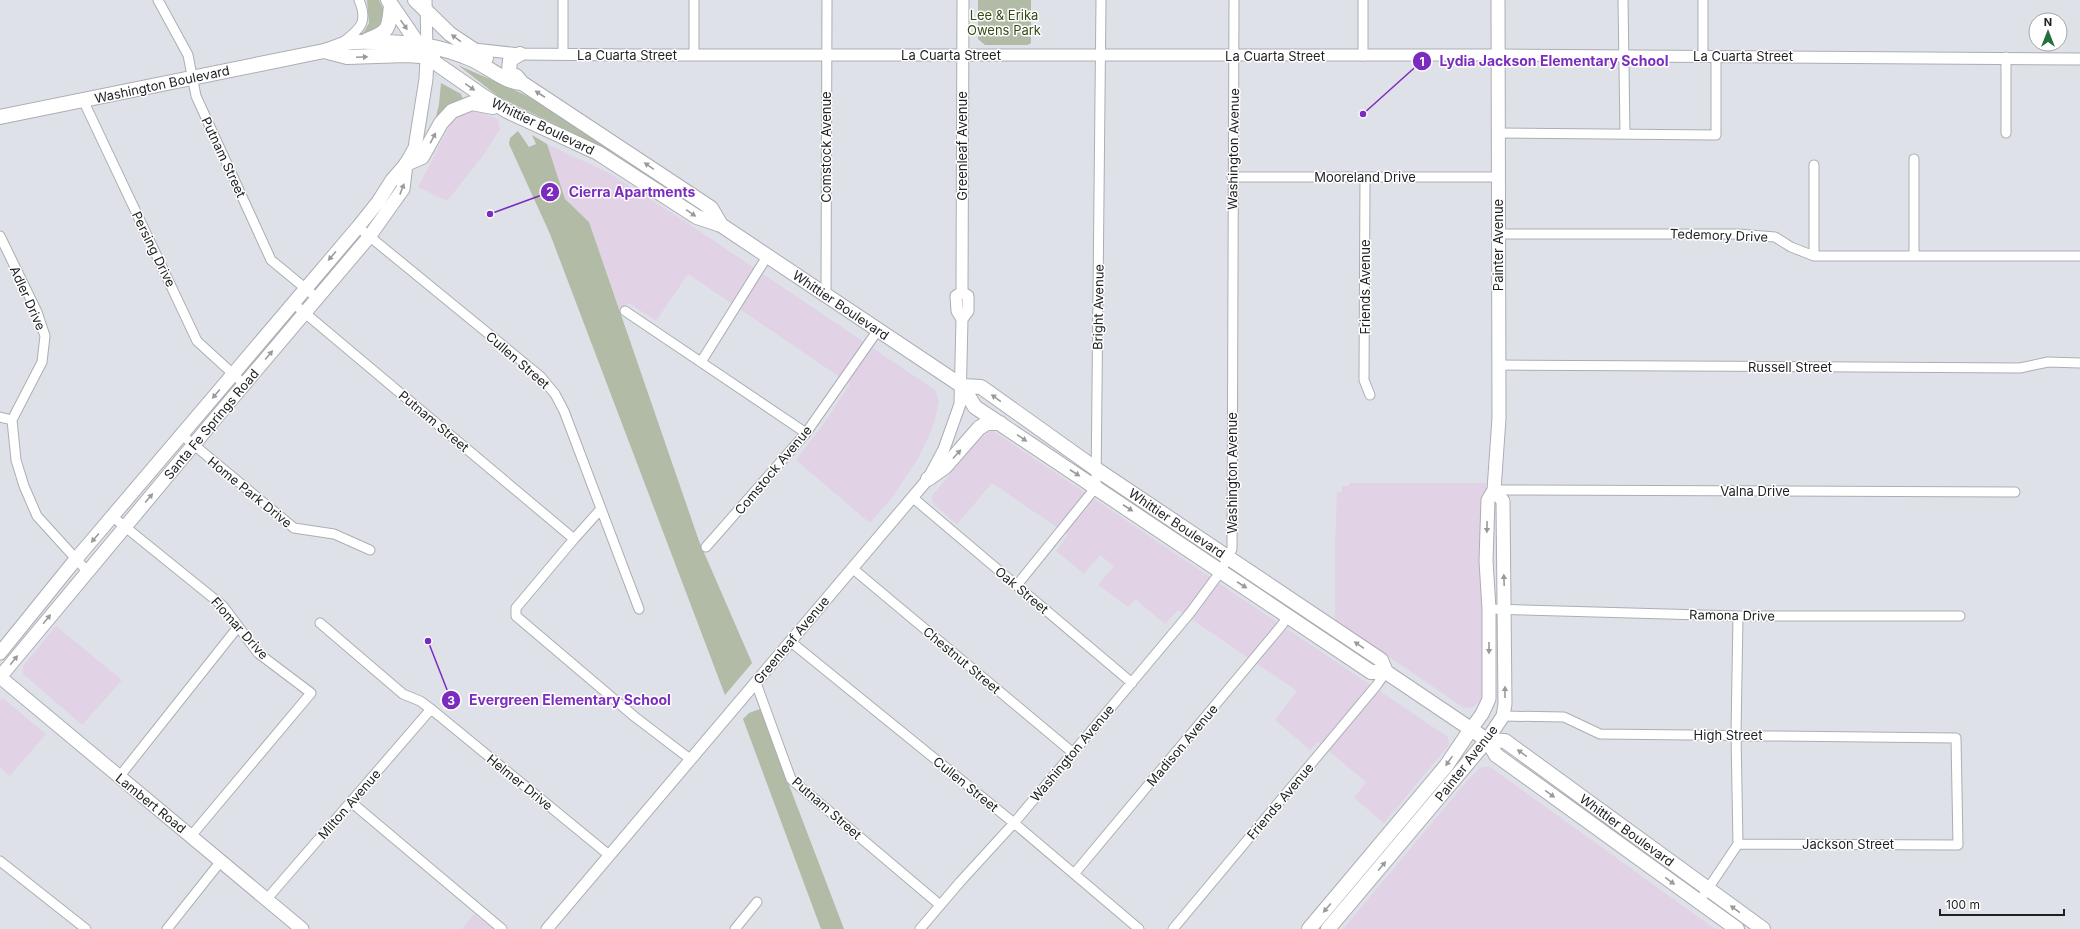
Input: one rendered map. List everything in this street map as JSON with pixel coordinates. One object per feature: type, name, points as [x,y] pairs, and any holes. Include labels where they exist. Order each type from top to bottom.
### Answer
[{"type":"main road","name":"Whittier Boulevard","points":[[415,0],[426,6],[450,34],[506,74],[522,83],[711,208],[721,225]]},
{"type":"main road","name":"Painter Avenue","points":[[1309,929],[1446,766],[1482,714],[1489,699],[1489,609],[1486,561],[1488,500],[1494,490],[1498,418],[1498,0]]},
{"type":"main road","name":"Whittier Boulevard","points":[[389,3],[424,48],[507,111],[598,153],[697,217],[721,225],[768,255],[962,386],[975,407],[1288,615],[1371,672],[1386,672],[1472,729],[1487,740],[1496,755],[1737,929]]},
{"type":"main road","points":[[360,42],[380,36],[387,29],[389,3]]},
{"type":"main road","name":"Washington Boulevard","points":[[0,117],[360,42],[424,48]]},
{"type":"main road","name":"Washington Boulevard","points":[[331,49],[346,57],[424,48]]},
{"type":"main road","points":[[424,48],[492,76],[506,74],[510,60],[520,54]]},
{"type":"main road","name":"Santa Fe Springs Road","points":[[0,653],[76,559],[358,227],[378,202],[392,180],[406,164],[415,148],[419,129],[426,79],[424,48]]},
{"type":"main road","points":[[406,164],[422,157],[441,123],[452,111],[472,103],[507,111]]},
{"type":"main road","name":"Santa Fe Springs Road","points":[[0,677],[87,571],[369,237],[403,189],[406,164]]},
{"type":"main road","name":"Whittier Boulevard","points":[[962,386],[981,387],[1096,469],[1381,660],[1386,672]]},
{"type":"main road","points":[[928,479],[945,467],[979,428],[987,423],[1000,423]]},
{"type":"main road","name":"Painter Avenue","points":[[1328,929],[1487,740],[1503,716],[1505,704],[1505,608],[1502,501],[1494,490]]},
{"type":"main road","points":[[0,637],[8,633],[36,600],[47,595]]},
{"type":"main road","name":"Lambert Road","points":[[0,677],[302,929]]},
{"type":"main road","name":"Whittier Boulevard","points":[[1487,740],[1505,741],[1763,929]]},
{"type":"street","name":"Putnam Street","points":[[158,0],[188,55],[196,96],[271,260],[317,298]]},
{"type":"street","points":[[331,49],[362,25],[364,19],[360,0]]},
{"type":"street","points":[[563,0],[563,54]]},
{"type":"street","points":[[694,0],[694,55]]},
{"type":"street","name":"Comstock Avenue","points":[[826,0],[826,294]]},
{"type":"street","name":"Greenleaf Avenue","points":[[547,929],[928,479],[938,461],[955,421],[960,404],[962,386],[962,318],[956,311],[956,296],[962,292],[963,0]]},
{"type":"street","name":"Bright Avenue","points":[[1096,487],[1101,0]]},
{"type":"street","name":"Washington Avenue","points":[[920,929],[1014,823],[1190,613],[1221,571],[1232,549],[1232,177],[1234,0]]},
{"type":"street","points":[[1363,0],[1363,56]]},
{"type":"street","points":[[1623,0],[1625,134]]},
{"type":"street","points":[[1703,0],[1703,56]]},
{"type":"street","points":[[424,48],[426,6]]},
{"type":"street","name":"La Cuarta Street","points":[[471,49],[520,54],[826,56],[1498,55],[2006,57],[2080,59]]},
{"type":"street","points":[[1498,133],[1716,135],[1716,56]]},
{"type":"street","points":[[2006,57],[2006,133]]},
{"type":"street","name":"Persing Drive","points":[[83,100],[198,341],[244,384]]},
{"type":"street","points":[[1914,159],[1914,256]]},
{"type":"street","points":[[1814,165],[1814,256]]},
{"type":"street","name":"Mooreland Drive","points":[[1232,177],[1498,177]]},
{"type":"street","name":"Friends Avenue","points":[[1365,178],[1364,380],[1370,395]]},
{"type":"street","name":"Cullen Street","points":[[358,227],[540,376],[555,394],[564,411],[600,510],[639,609]]},
{"type":"street","name":"Tedemory Drive","points":[[1498,234],[1765,235],[1775,237],[1791,247],[1814,256],[2080,256]]},
{"type":"street","name":"Adler Drive","points":[[0,236],[37,312],[45,336],[42,362],[12,420]]},
{"type":"street","points":[[701,362],[768,255]]},
{"type":"street","name":"Putnam Street","points":[[293,303],[574,539]]},
{"type":"street","points":[[625,311],[806,433]]},
{"type":"street","name":"Comstock Avenue","points":[[706,547],[806,433],[878,330]]},
{"type":"street","name":"Russell Street","points":[[1498,365],[2020,368],[2048,362],[2080,363]]},
{"type":"street","points":[[0,417],[12,420],[16,460],[24,486],[37,516],[87,571]]},
{"type":"street","name":"Home Park Drive","points":[[182,435],[294,528],[334,534],[370,550]]},
{"type":"street","points":[[1017,585],[1096,487]]},
{"type":"street","name":"Valna Drive","points":[[1494,490],[2015,492]]},
{"type":"street","name":"Oak Street","points":[[912,497],[1132,683]]},
{"type":"street","points":[[600,510],[516,608],[516,616],[635,717],[690,759]]},
{"type":"street","name":"Flomar Drive","points":[[113,517],[124,528],[223,606],[258,652],[311,693],[191,836]]},
{"type":"street","name":"Chestnut Street","points":[[852,568],[1072,752]]},
{"type":"street","name":"Ramona Drive","points":[[1489,609],[1505,608],[1738,616],[1960,616]]},
{"type":"street","name":"Madison Avenue","points":[[1074,874],[1282,625],[1288,615]]},
{"type":"street","points":[[1699,902],[1738,844],[1736,734],[1738,616]]},
{"type":"street","name":"Helmer Drive","points":[[320,623],[403,694],[420,701],[431,709],[609,855]]},
{"type":"street","points":[[119,777],[238,627]]},
{"type":"street","name":"Cullen Street","points":[[791,642],[1014,823],[1139,929]]},
{"type":"street","name":"Friends Avenue","points":[[1174,929],[1386,672]]},
{"type":"street","name":"Putnam Street","points":[[756,683],[791,779],[940,905]]},
{"type":"street","name":"Milton Avenue","points":[[266,900],[431,709]]},
{"type":"street","name":"High Street","points":[[1503,716],[1564,717],[1600,734],[1736,734],[1956,738],[1958,845]]},
{"type":"street","points":[[351,802],[502,929]]},
{"type":"street","name":"Jackson Street","points":[[1738,844],[1958,845]]},
{"type":"street","points":[[0,861],[86,929]]},
{"type":"street","points":[[167,929],[221,861]]},
{"type":"street","points":[[734,929],[757,902]]},
{"type":"shaded area","points":[[471,111],[478,111],[498,119],[500,129],[482,157],[447,201],[418,187],[451,123],[459,115]]},
{"type":"shaded area","points":[[547,144],[609,173],[689,224],[935,390],[939,401],[936,415],[932,429],[919,457],[891,499],[870,523],[796,460],[822,426],[850,384],[688,274],[656,321],[629,303],[621,313],[589,222],[565,199]]},
{"type":"shaded area","points":[[993,431],[1448,737],[1449,745],[1384,823],[1354,798],[1366,782],[1318,742],[1310,750],[1275,720],[1297,691],[1178,610],[1165,624],[1135,599],[1128,607],[1098,585],[1114,566],[1100,555],[1084,574],[1056,551],[1068,535],[992,483],[957,524],[933,504],[932,496],[976,443],[988,432]]},
{"type":"shaded area","points":[[1349,483],[1486,483],[1482,696],[1479,702],[1473,707],[1464,708],[1335,620],[1337,492],[1342,492],[1342,486],[1349,486]]},
{"type":"shaded area","points":[[56,626],[122,680],[82,725],[23,674],[23,666]]},
{"type":"shaded area","points":[[0,699],[4,699],[46,734],[10,776],[0,767]]},
{"type":"shaded area","points":[[1489,766],[1715,929],[1343,929],[1467,781],[1480,768]]},
{"type":"shaded area","points":[[474,914],[493,929],[462,929]]},
{"type":"green space","points":[[367,0],[379,0],[385,13],[382,27],[369,35],[358,35],[364,32],[369,23]]},
{"type":"green space","name":"Lee & Erika Owens Park","points":[[978,0],[1031,0],[1031,43],[1028,45],[985,45],[978,39]]},
{"type":"green space","points":[[458,65],[523,94],[559,114],[620,156],[499,97]]},
{"type":"green space","points":[[441,83],[461,94],[463,100],[433,130],[439,104]]},
{"type":"green space","points":[[518,131],[529,147],[536,144],[532,135],[547,144],[565,199],[589,222],[699,541],[752,663],[725,695],[550,234],[509,144],[510,138]]},
{"type":"green space","points":[[760,709],[844,929],[821,929],[743,719],[749,713]]},
{"type":"place","name":"Lydia Jackson Elementary School","points":[[1363,114]]},
{"type":"place","name":"Cierra Apartments","points":[[490,214]]},
{"type":"place","name":"Evergreen Elementary School","points":[[428,641]]}]
